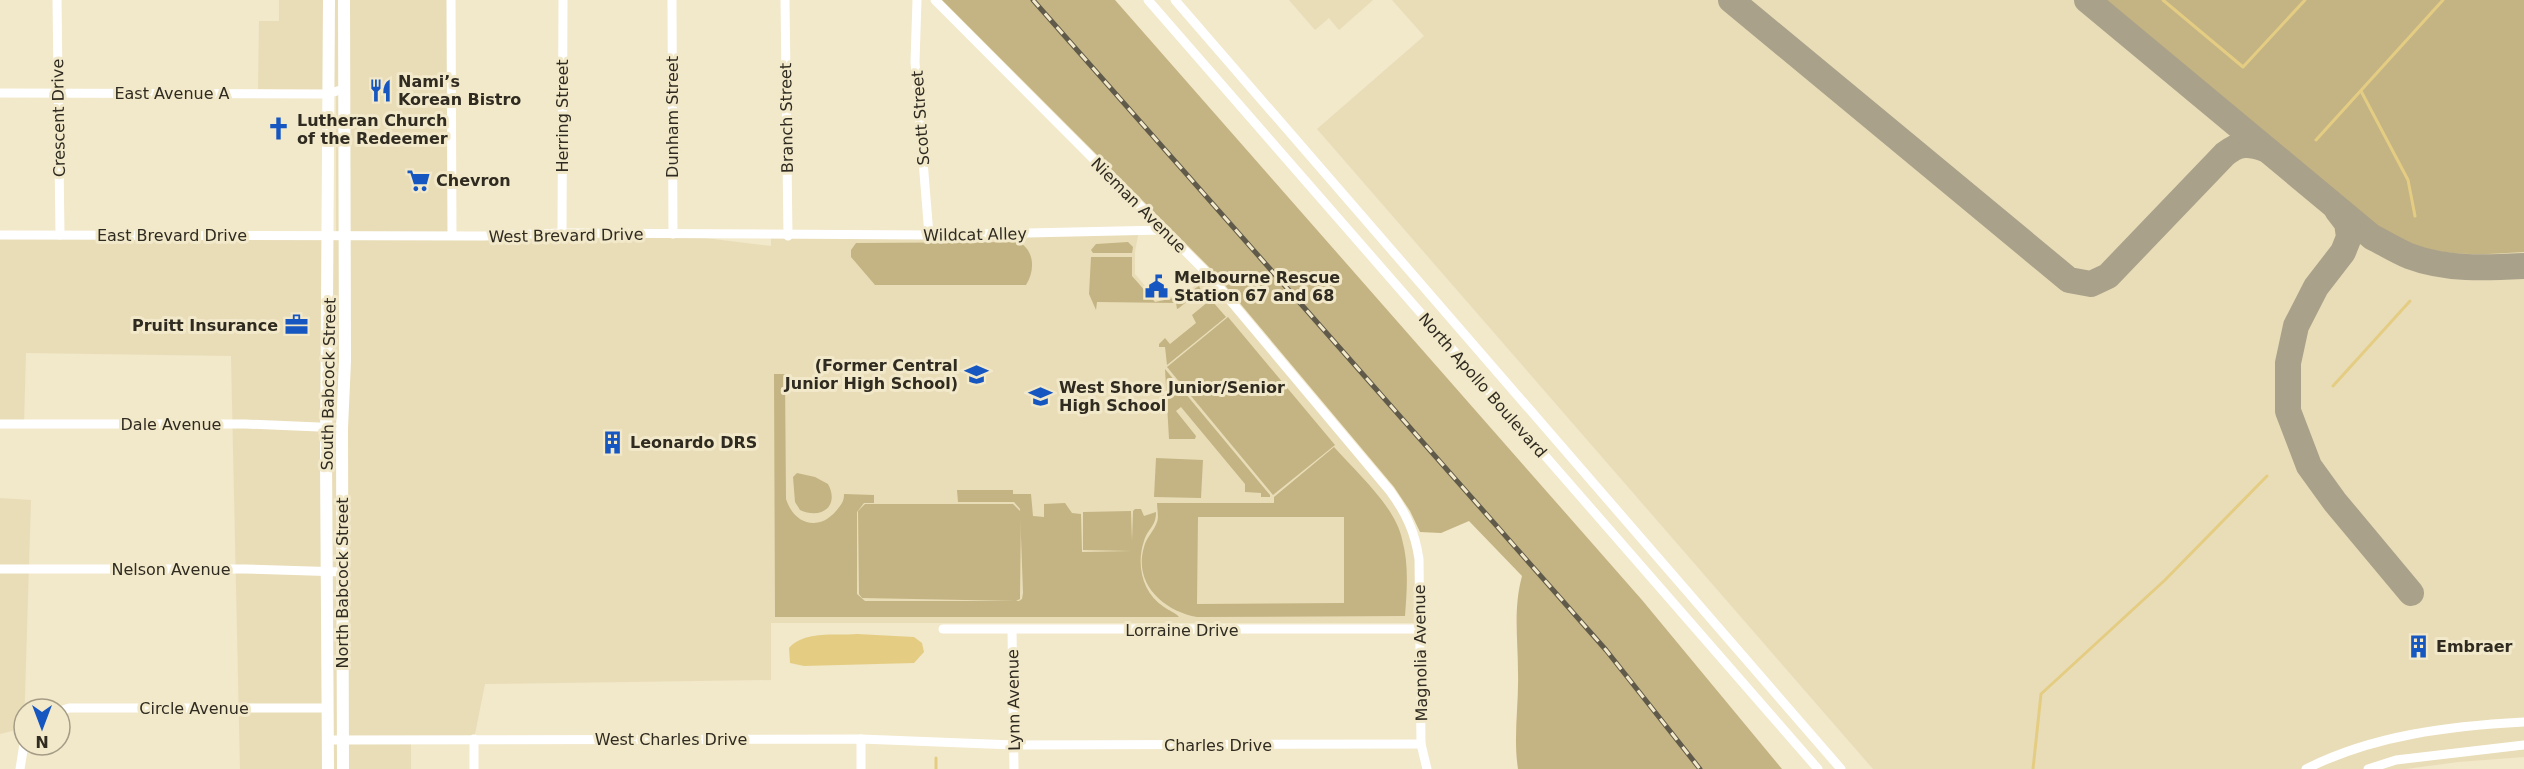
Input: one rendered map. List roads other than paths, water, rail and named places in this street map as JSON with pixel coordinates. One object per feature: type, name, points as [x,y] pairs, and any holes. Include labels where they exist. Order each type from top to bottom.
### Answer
[{"type":"main road","name":"South Babcock Street","points":[[328,769],[327,94],[329,0]]},
{"type":"main road","name":"South Babcock Street","points":[[344,0],[345,361]]},
{"type":"main road","name":"North Babcock Street","points":[[343,769],[342,428],[345,361]]},
{"type":"street","name":"Crescent Drive","points":[[57,0],[60,235]]},
{"type":"street","points":[[451,0],[452,235]]},
{"type":"street","name":"Herring Street","points":[[562,233],[563,0]]},
{"type":"street","name":"Dunham Street","points":[[672,0],[673,234]]},
{"type":"street","name":"Branch Street","points":[[785,0],[788,236]]},
{"type":"street","name":"Scott Street","points":[[917,0],[915,62],[929,235]]},
{"type":"street","name":"Nieman Avenue","points":[[935,0],[1208,274],[1383,482],[1406,514],[1416,537]]},
{"type":"street","name":"North Apollo Boulevard","points":[[1148,0],[1818,769]]},
{"type":"street","name":"North Apollo Boulevard","points":[[1175,0],[1841,769]]},
{"type":"street","name":"East Avenue A","points":[[0,93],[327,94],[344,89]]},
{"type":"street","name":"Wildcat Alley","points":[[788,236],[1163,230]]},
{"type":"street","name":"West Brevard Drive","points":[[344,234],[562,233],[788,236]]},
{"type":"street","name":"East Brevard Drive","points":[[0,235],[344,234]]},
{"type":"street","name":"Dale Avenue","points":[[0,424],[245,424],[342,428]]},
{"type":"street","name":"Magnolia Avenue","points":[[1416,537],[1419,559],[1421,744],[1427,769]]},
{"type":"street","name":"Nelson Avenue","points":[[0,569],[342,572]]},
{"type":"street","name":"Lorraine Drive","points":[[944,629],[1420,629]]},
{"type":"street","name":"Lynn Avenue","points":[[1012,630],[1014,769]]},
{"type":"street","name":"Circle Avenue","points":[[72,708],[328,708]]},
{"type":"street","points":[[2306,769],[2328,758],[2392,737],[2524,722]]},
{"type":"street","points":[[474,739],[474,769]]},
{"type":"street","points":[[861,739],[861,769]]},
{"type":"street","name":"West Charles Drive","points":[[328,740],[861,739],[1014,745]]},
{"type":"street","name":"Charles Drive","points":[[1014,745],[1421,744]]},
{"type":"street","points":[[2368,769],[2396,760],[2524,745]]},
{"type":"waterway","points":[[2163,0],[2243,67],[2305,0]]},
{"type":"waterway","points":[[2316,140],[2443,0]]},
{"type":"waterway","points":[[2361,91],[2408,180],[2415,216]]},
{"type":"waterway","points":[[2333,386],[2410,301]]},
{"type":"waterway","points":[[2033,769],[2041,694],[2165,580],[2267,476]]},
{"type":"waterway","points":[[936,758],[936,769]]},
{"type":"railway","points":[[1033,0],[1606,650],[1700,769]]},
{"type":"place","name":"Nami’s Korean Bistro","points":[[380,90]]},
{"type":"place","name":"Lutheran Church of the Redeemer","points":[[279,129]]},
{"type":"place","name":"Chevron","points":[[418,180]]},
{"type":"place","name":"Melbourne Rescue Station 67 and 68","points":[[1156,286]]},
{"type":"place","name":"Pruitt Insurance","points":[[296,325]]},
{"type":"place","name":"(Former Central Junior High School)","points":[[976,374]]},
{"type":"place","name":"West Shore Junior/Senior High School","points":[[1041,396]]},
{"type":"place","name":"Leonardo DRS","points":[[612,442]]},
{"type":"place","name":"Embraer","points":[[2418,646]]}]
